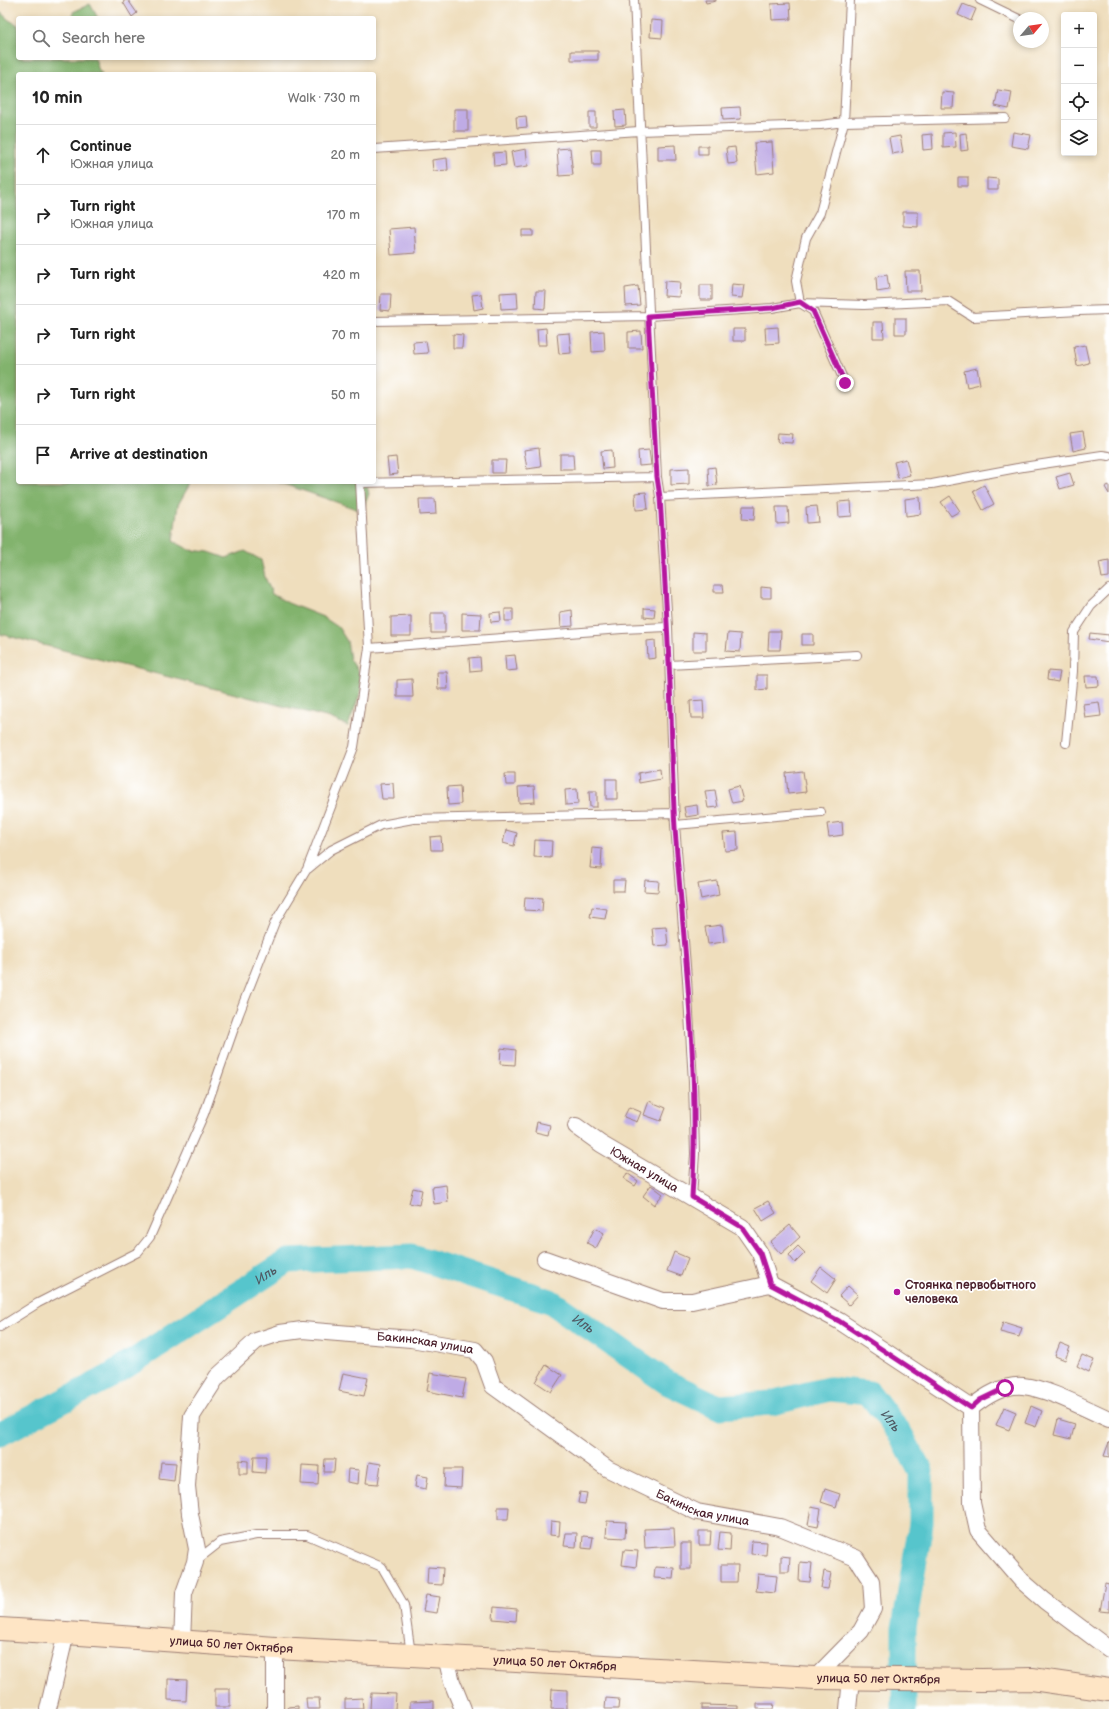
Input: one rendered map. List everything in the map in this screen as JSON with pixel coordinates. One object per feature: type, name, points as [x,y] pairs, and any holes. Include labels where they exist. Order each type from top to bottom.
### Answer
[{"type":"street","name":"Южная улица","points":[[576,1126],[601,1144],[742,1227],[760,1253],[770,1284]]},
{"type":"street","points":[[545,1259],[663,1301],[692,1301],[770,1284],[839,1321],[971,1408]]},
{"type":"street","name":"Бакинская улица","points":[[182,1642],[184,1593],[195,1562],[197,1549],[190,1514],[187,1486],[192,1416],[217,1377],[256,1341],[280,1333],[302,1330],[411,1339],[475,1350],[484,1362],[493,1386],[608,1469],[697,1512],[780,1527],[856,1558],[871,1581],[873,1609],[861,1631],[815,1678]]},
{"type":"street","points":[[1109,1419],[1046,1392],[1023,1386],[1005,1388],[980,1400],[971,1408],[972,1503],[978,1530],[1022,1581],[1045,1601],[1109,1649]]},
{"type":"street","name":"улица 50 лет Октября","points":[[0,1629],[275,1648],[815,1678],[982,1680],[1032,1679],[1109,1690]]},
{"type":"street","points":[[48,1709],[66,1633]]},
{"type":"street","points":[[275,1648],[275,1709]]},
{"type":"street","points":[[446,1657],[452,1682],[463,1709]]},
{"type":"street","points":[[848,1709],[859,1679]]},
{"type":"lane","points":[[634,0],[648,316],[657,477],[660,497],[668,627],[675,825],[687,978],[693,1082],[695,1154],[692,1197]]},
{"type":"lane","points":[[845,383],[813,311],[800,302],[796,281],[806,238],[820,213],[844,122],[850,0]]},
{"type":"lane","points":[[980,0],[1013,16]]},
{"type":"lane","points":[[376,149],[639,131],[822,125],[844,122],[1005,118]]},
{"type":"lane","points":[[376,321],[648,316],[772,308],[800,302],[864,305],[948,301],[972,317],[1079,310],[1109,310]]},
{"type":"lane","points":[[660,497],[932,484],[1023,467],[1102,455],[1109,456]]},
{"type":"lane","points":[[376,482],[657,477]]},
{"type":"lane","points":[[0,1327],[38,1302],[138,1252],[150,1237],[204,1114],[239,1014],[275,922],[307,869],[354,747],[369,648],[360,484]]},
{"type":"lane","points":[[1066,743],[1073,671],[1074,632],[1090,606],[1109,589]]},
{"type":"lane","points":[[369,648],[622,629],[668,627]]},
{"type":"lane","points":[[669,665],[857,655]]},
{"type":"lane","points":[[675,825],[821,812]]},
{"type":"lane","points":[[307,869],[331,850],[381,825],[413,819],[675,813]]},
{"type":"lane","points":[[195,1562],[220,1542],[256,1535],[307,1535],[382,1567],[404,1604],[412,1655]]},
{"type":"green space","points":[[90,4],[97,16],[73,16],[73,12]]},
{"type":"green space","points":[[0,12],[16,24],[16,60],[96,60],[100,72],[16,72],[16,484],[190,484],[178,505],[173,541],[190,550],[209,552],[226,558],[245,551],[261,560],[265,577],[272,594],[288,603],[323,617],[338,627],[347,641],[350,659],[359,673],[361,691],[348,726],[330,718],[0,634]]},
{"type":"green space","points":[[284,484],[366,484],[369,494],[362,511]]},
{"type":"building","points":[[128,0],[137,13],[131,16],[123,2]]},
{"type":"building","points":[[705,0],[716,0],[716,1],[706,3]]},
{"type":"building","points":[[790,3],[791,19],[772,20],[771,4]]},
{"type":"building","points":[[963,4],[976,9],[971,21],[958,15]]},
{"type":"building","points":[[651,20],[663,21],[662,38],[650,37]]},
{"type":"building","points":[[571,51],[598,51],[598,60],[571,60]]},
{"type":"building","points":[[998,90],[1012,92],[1009,109],[995,106]]},
{"type":"building","points":[[942,92],[954,93],[953,108],[941,108]]},
{"type":"building","points":[[740,107],[741,119],[723,120],[722,108]]},
{"type":"building","points":[[454,109],[468,109],[468,131],[454,131]]},
{"type":"building","points":[[625,110],[626,125],[615,126],[614,111]]},
{"type":"building","points":[[589,112],[596,112],[596,127],[589,127]]},
{"type":"building","points":[[526,116],[527,127],[517,128],[516,117]]},
{"type":"building","points":[[955,132],[956,147],[943,148],[943,133]]},
{"type":"building","points":[[1013,132],[1031,135],[1028,149],[1011,146]]},
{"type":"building","points":[[966,133],[968,150],[961,151],[960,134]]},
{"type":"building","points":[[932,134],[933,149],[923,150],[922,135]]},
{"type":"building","points":[[900,136],[903,152],[892,154],[889,138]]},
{"type":"building","points":[[772,142],[774,172],[757,174],[754,143]]},
{"type":"building","points":[[675,145],[676,160],[658,160],[658,146]]},
{"type":"building","points":[[698,146],[708,146],[708,154],[698,154]]},
{"type":"building","points":[[735,147],[737,163],[728,164],[726,148]]},
{"type":"building","points":[[570,148],[573,175],[559,176],[557,149]]},
{"type":"building","points":[[526,149],[528,166],[514,168],[511,152]]},
{"type":"building","points":[[592,150],[601,150],[601,165],[593,165]]},
{"type":"building","points":[[505,152],[506,165],[494,166],[493,153]]},
{"type":"building","points":[[447,158],[448,170],[433,171],[432,160]]},
{"type":"building","points":[[958,177],[968,177],[968,186],[958,186]]},
{"type":"building","points":[[987,178],[998,179],[998,190],[987,190]]},
{"type":"building","points":[[903,212],[918,212],[918,227],[903,226]]},
{"type":"building","points":[[414,227],[416,253],[391,255],[389,229]]},
{"type":"building","points":[[522,230],[533,230],[533,236],[522,236]]},
{"type":"building","points":[[905,271],[920,271],[921,291],[906,291]]},
{"type":"building","points":[[887,275],[889,290],[877,292],[876,277]]},
{"type":"building","points":[[665,281],[680,282],[679,297],[664,296]]},
{"type":"building","points":[[732,284],[744,285],[742,298],[731,297]]},
{"type":"building","points":[[700,285],[712,285],[712,300],[700,300]]},
{"type":"building","points":[[638,286],[640,305],[626,306],[625,288]]},
{"type":"building","points":[[536,291],[546,291],[545,309],[535,308]]},
{"type":"building","points":[[517,292],[518,308],[501,309],[500,293]]},
{"type":"building","points":[[381,294],[391,294],[390,311],[380,310]]},
{"type":"building","points":[[481,294],[483,308],[474,310],[472,295]]},
{"type":"building","points":[[895,318],[906,318],[906,334],[895,334]]},
{"type":"building","points":[[873,322],[883,322],[884,338],[873,338]]},
{"type":"building","points":[[778,327],[779,343],[766,344],[765,328]]},
{"type":"building","points":[[546,328],[547,345],[538,345],[537,329]]},
{"type":"building","points":[[733,329],[745,329],[745,341],[733,341]]},
{"type":"building","points":[[604,331],[605,351],[592,352],[591,332]]},
{"type":"building","points":[[641,331],[642,348],[628,348],[628,332]]},
{"type":"building","points":[[569,333],[571,353],[559,354],[557,334]]},
{"type":"building","points":[[453,334],[463,335],[462,348],[453,348]]},
{"type":"building","points":[[426,341],[428,353],[414,354],[413,342]]},
{"type":"building","points":[[1085,345],[1089,363],[1077,366],[1074,347]]},
{"type":"building","points":[[977,368],[980,384],[967,387],[964,371]]},
{"type":"building","points":[[1083,432],[1086,448],[1073,451],[1070,434]]},
{"type":"building","points":[[778,433],[793,434],[792,443],[777,442]]},
{"type":"building","points":[[539,448],[541,467],[527,469],[524,450]]},
{"type":"building","points":[[612,450],[613,468],[603,469],[601,451]]},
{"type":"building","points":[[649,450],[651,465],[639,466],[638,451]]},
{"type":"building","points":[[560,454],[573,454],[574,469],[560,469]]},
{"type":"building","points":[[396,457],[398,474],[389,475],[387,458]]},
{"type":"building","points":[[906,459],[910,475],[898,478],[894,462]]},
{"type":"building","points":[[492,460],[506,460],[505,473],[492,473]]},
{"type":"building","points":[[715,467],[717,485],[709,486],[708,468]]},
{"type":"building","points":[[689,468],[689,484],[671,485],[671,469]]},
{"type":"building","points":[[1070,473],[1074,485],[1060,489],[1056,477]]},
{"type":"building","points":[[984,485],[994,504],[983,510],[973,491]]},
{"type":"building","points":[[1109,485],[1109,494],[1105,487]]},
{"type":"building","points":[[646,492],[648,509],[636,510],[635,493]]},
{"type":"building","points":[[950,496],[960,511],[951,516],[941,502]]},
{"type":"building","points":[[920,497],[921,514],[906,516],[905,499]]},
{"type":"building","points":[[419,499],[435,499],[436,514],[420,515]]},
{"type":"building","points":[[851,501],[852,516],[839,517],[838,502]]},
{"type":"building","points":[[743,506],[755,506],[754,520],[742,519]]},
{"type":"building","points":[[817,506],[819,522],[807,523],[806,507]]},
{"type":"building","points":[[776,507],[788,507],[789,523],[777,524]]},
{"type":"building","points":[[1109,560],[1109,577],[1102,578],[1099,562]]},
{"type":"building","points":[[714,585],[723,585],[724,592],[714,592]]},
{"type":"building","points":[[761,587],[771,588],[771,598],[761,598]]},
{"type":"building","points":[[644,608],[655,609],[654,618],[644,617]]},
{"type":"building","points":[[505,609],[513,609],[513,621],[505,621]]},
{"type":"building","points":[[572,610],[573,626],[561,627],[560,612]]},
{"type":"building","points":[[500,612],[501,621],[491,622],[490,613]]},
{"type":"building","points":[[431,613],[445,613],[445,633],[431,633]]},
{"type":"building","points":[[462,613],[481,614],[480,630],[462,630]]},
{"type":"building","points":[[411,616],[411,636],[391,636],[391,617]]},
{"type":"building","points":[[769,631],[781,631],[780,650],[768,650]]},
{"type":"building","points":[[693,632],[706,633],[706,651],[693,651]]},
{"type":"building","points":[[728,633],[741,634],[740,652],[726,651]]},
{"type":"building","points":[[1090,633],[1109,635],[1109,642],[1089,639]]},
{"type":"building","points":[[802,634],[813,634],[813,645],[802,645]]},
{"type":"building","points":[[655,640],[656,658],[648,659],[647,641]]},
{"type":"building","points":[[515,655],[517,670],[506,671],[505,656]]},
{"type":"building","points":[[480,657],[481,670],[470,671],[469,658]]},
{"type":"building","points":[[1048,671],[1060,672],[1058,682],[1047,680]]},
{"type":"building","points":[[437,672],[447,672],[448,689],[438,689]]},
{"type":"building","points":[[757,675],[767,675],[767,689],[757,690]]},
{"type":"building","points":[[1085,676],[1098,676],[1099,686],[1086,687]]},
{"type":"building","points":[[412,679],[413,697],[397,697],[397,680]]},
{"type":"building","points":[[703,700],[704,718],[691,718],[690,701]]},
{"type":"building","points":[[1099,702],[1101,716],[1085,718],[1083,704]]},
{"type":"building","points":[[660,769],[661,779],[639,783],[638,773]]},
{"type":"building","points":[[803,771],[806,792],[788,794],[786,773]]},
{"type":"building","points":[[505,774],[515,774],[515,785],[506,785]]},
{"type":"building","points":[[606,779],[617,779],[617,799],[606,799]]},
{"type":"building","points":[[393,783],[394,799],[382,799],[380,784]]},
{"type":"building","points":[[460,786],[461,804],[448,805],[447,787]]},
{"type":"building","points":[[534,786],[535,802],[519,803],[518,787]]},
{"type":"building","points":[[739,786],[743,801],[732,803],[728,789]]},
{"type":"building","points":[[577,789],[578,804],[566,805],[565,790]]},
{"type":"building","points":[[715,790],[718,807],[708,808],[705,791]]},
{"type":"building","points":[[589,791],[597,791],[597,807],[590,807]]},
{"type":"building","points":[[697,805],[698,815],[686,817],[684,807]]},
{"type":"building","points":[[842,822],[843,835],[829,837],[827,824]]},
{"type":"building","points":[[506,830],[517,833],[514,846],[503,843]]},
{"type":"building","points":[[737,832],[738,850],[725,851],[723,833]]},
{"type":"building","points":[[441,836],[442,850],[431,850],[430,837]]},
{"type":"building","points":[[535,840],[552,841],[551,858],[534,857]]},
{"type":"building","points":[[592,848],[602,849],[601,869],[590,868]]},
{"type":"building","points":[[613,880],[625,880],[624,891],[613,891]]},
{"type":"building","points":[[645,880],[659,881],[658,892],[644,891]]},
{"type":"building","points":[[717,881],[719,895],[701,899],[698,884]]},
{"type":"building","points":[[525,897],[543,898],[542,911],[524,910]]},
{"type":"building","points":[[592,907],[607,909],[605,919],[590,917]]},
{"type":"building","points":[[722,925],[724,942],[708,944],[705,927]]},
{"type":"building","points":[[666,927],[668,945],[654,946],[652,928]]},
{"type":"building","points":[[501,1048],[516,1050],[515,1065],[500,1064]]},
{"type":"building","points":[[649,1101],[666,1108],[661,1121],[644,1115]]},
{"type":"building","points":[[629,1107],[641,1112],[637,1122],[624,1117]]},
{"type":"building","points":[[537,1122],[550,1125],[548,1135],[535,1132]]},
{"type":"building","points":[[627,1173],[638,1181],[635,1186],[624,1179]]},
{"type":"building","points":[[446,1185],[448,1202],[434,1204],[432,1187]]},
{"type":"building","points":[[651,1185],[663,1194],[654,1205],[643,1196]]},
{"type":"building","points":[[413,1188],[422,1190],[419,1205],[409,1203]]},
{"type":"building","points":[[768,1201],[776,1213],[763,1221],[755,1208]]},
{"type":"building","points":[[790,1225],[800,1237],[781,1254],[770,1242]]},
{"type":"building","points":[[595,1228],[604,1233],[596,1248],[587,1243]]},
{"type":"building","points":[[798,1246],[805,1253],[795,1263],[789,1255]]},
{"type":"building","points":[[674,1252],[688,1258],[681,1276],[667,1271]]},
{"type":"building","points":[[821,1267],[836,1279],[827,1293],[811,1281]]},
{"type":"building","points":[[848,1286],[858,1295],[849,1305],[839,1296]]},
{"type":"building","points":[[1003,1322],[1022,1328],[1019,1337],[1000,1332]]},
{"type":"building","points":[[1060,1343],[1070,1347],[1065,1360],[1055,1356]]},
{"type":"building","points":[[1082,1355],[1094,1360],[1089,1372],[1077,1366]]},
{"type":"building","points":[[546,1365],[562,1375],[551,1392],[536,1382]]},
{"type":"building","points":[[343,1373],[368,1378],[364,1396],[339,1391]]},
{"type":"building","points":[[430,1373],[466,1379],[462,1398],[427,1391]]},
{"type":"building","points":[[1031,1406],[1042,1411],[1036,1427],[1025,1423]]},
{"type":"building","points":[[1004,1407],[1016,1412],[1009,1430],[996,1425]]},
{"type":"building","points":[[1058,1419],[1075,1424],[1071,1439],[1054,1435]]},
{"type":"building","points":[[1109,1442],[1109,1457],[1104,1456]]},
{"type":"building","points":[[254,1456],[266,1456],[265,1473],[253,1472]]},
{"type":"building","points":[[325,1459],[335,1459],[334,1472],[324,1472]]},
{"type":"building","points":[[239,1460],[248,1461],[248,1474],[239,1474]]},
{"type":"building","points":[[161,1462],[176,1463],[174,1481],[159,1479]]},
{"type":"building","points":[[369,1462],[381,1464],[378,1484],[366,1483]]},
{"type":"building","points":[[302,1465],[319,1466],[318,1485],[301,1484]]},
{"type":"building","points":[[348,1469],[359,1470],[358,1484],[347,1482]]},
{"type":"building","points":[[445,1469],[462,1469],[461,1488],[444,1487]]},
{"type":"building","points":[[417,1475],[428,1477],[426,1489],[415,1487]]},
{"type":"building","points":[[825,1489],[840,1494],[836,1507],[821,1502]]},
{"type":"building","points":[[580,1492],[587,1493],[585,1504],[578,1503]]},
{"type":"building","points":[[498,1507],[509,1507],[508,1519],[498,1519]]},
{"type":"building","points":[[811,1507],[821,1509],[818,1527],[808,1525]]},
{"type":"building","points":[[551,1521],[560,1522],[559,1536],[550,1535]]},
{"type":"building","points":[[607,1521],[626,1522],[625,1538],[606,1537]]},
{"type":"building","points":[[674,1528],[675,1546],[645,1548],[644,1529]]},
{"type":"building","points":[[699,1531],[711,1531],[710,1545],[699,1545]]},
{"type":"building","points":[[720,1532],[731,1533],[730,1551],[718,1550]]},
{"type":"building","points":[[566,1533],[577,1533],[576,1547],[564,1546]]},
{"type":"building","points":[[583,1536],[593,1537],[591,1549],[582,1548]]},
{"type":"building","points":[[752,1541],[767,1542],[766,1555],[751,1554]]},
{"type":"building","points":[[681,1543],[691,1543],[691,1569],[681,1569]]},
{"type":"building","points":[[624,1550],[638,1551],[636,1567],[622,1565]]},
{"type":"building","points":[[781,1556],[790,1557],[789,1572],[781,1572]]},
{"type":"building","points":[[800,1562],[812,1563],[810,1582],[799,1581]]},
{"type":"building","points":[[721,1565],[738,1565],[737,1582],[721,1582]]},
{"type":"building","points":[[428,1567],[443,1568],[442,1585],[427,1584]]},
{"type":"building","points":[[655,1567],[674,1568],[673,1579],[654,1578]]},
{"type":"building","points":[[824,1571],[831,1573],[828,1589],[821,1588]]},
{"type":"building","points":[[758,1574],[777,1576],[775,1593],[756,1591]]},
{"type":"building","points":[[1105,1583],[1109,1584],[1109,1612],[1100,1611]]},
{"type":"building","points":[[426,1595],[440,1597],[437,1613],[423,1611]]},
{"type":"building","points":[[494,1607],[517,1609],[516,1621],[493,1619]]},
{"type":"building","points":[[168,1679],[187,1680],[186,1701],[168,1700]]},
{"type":"building","points":[[215,1689],[230,1689],[230,1707],[215,1707]]},
{"type":"building","points":[[552,1689],[567,1690],[567,1709],[551,1709]]},
{"type":"building","points":[[371,1693],[396,1694],[395,1709],[370,1709]]},
{"type":"building","points":[[306,1698],[319,1698],[320,1709],[307,1709]]},
{"type":"building","points":[[362,1698],[363,1709],[345,1709],[345,1699]]},
{"type":"building","points":[[606,1698],[619,1699],[618,1709],[605,1709]]},
{"type":"building","points":[[434,1701],[434,1709],[410,1709],[410,1702]]},
{"type":"building","points":[[757,1704],[774,1704],[773,1709],[757,1709]]},
{"type":"building","points":[[702,1705],[738,1706],[738,1709],[702,1709]]},
{"type":"building","points":[[298,1706],[298,1709],[288,1709],[288,1707]]},
{"type":"waterway","name":"Иль","points":[[0,1434],[109,1377],[288,1261],[412,1256],[550,1301],[668,1383],[719,1407],[771,1403],[829,1389],[869,1393],[901,1435],[921,1472],[921,1523],[904,1628],[904,1709]]},
{"type":"place","name":"Стоянка первобытного человека","points":[[897,1292]]},
{"type":"route","points":[[845,383],[813,311],[800,302],[772,308],[648,316],[657,477],[660,497],[668,627],[675,825],[687,978],[693,1082],[695,1154],[692,1197],[742,1227],[760,1253],[770,1284],[839,1321],[971,1408],[980,1400],[1005,1388]]}]
